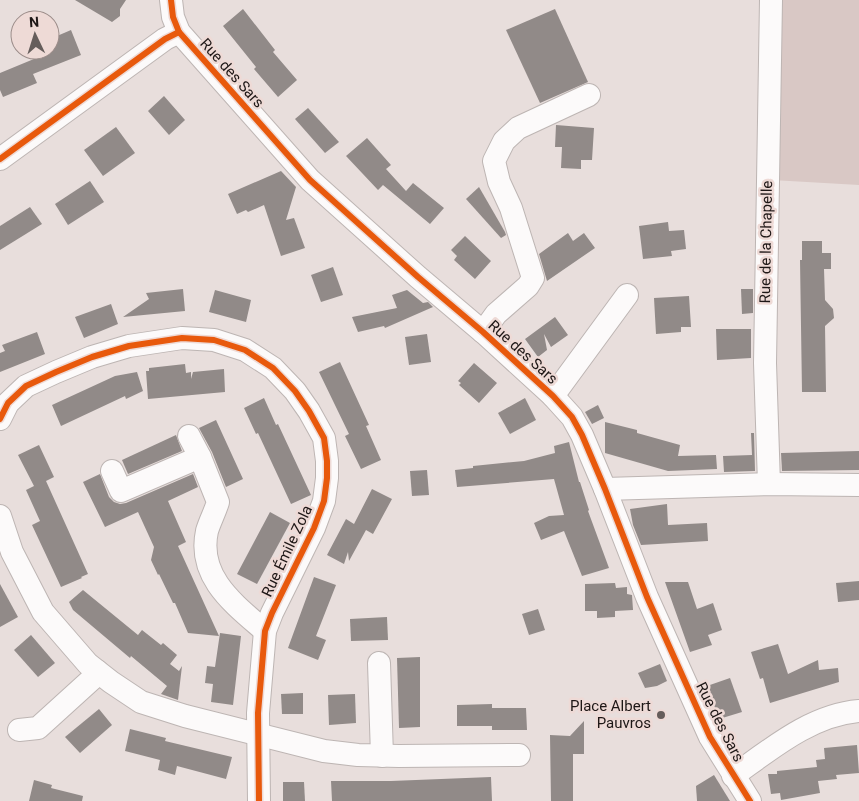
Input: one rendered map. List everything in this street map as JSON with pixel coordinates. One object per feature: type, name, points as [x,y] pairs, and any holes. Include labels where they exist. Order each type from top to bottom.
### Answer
[{"type":"street","name":"Rue des Sars","points":[[171,0],[173,17],[179,32],[310,180],[418,277],[483,332],[553,396],[572,417],[582,434],[606,489],[647,598],[710,737],[750,801]]},
{"type":"street","name":"Rue de la Chapelle","points":[[769,484],[765,354],[770,0]]},
{"type":"street","points":[[0,159],[165,39],[179,32]]},
{"type":"street","points":[[483,332],[496,314],[528,286],[532,278],[511,208],[499,182],[494,161],[504,141],[518,128],[589,95]]},
{"type":"street","points":[[553,396],[628,295]]},
{"type":"street","name":"Rue Émile Zola","points":[[0,419],[8,403],[26,386],[92,357],[129,346],[182,338],[214,340],[245,350],[273,368],[295,390],[324,438],[327,478],[324,501],[314,528],[272,612],[265,631],[258,714],[259,801]]},
{"type":"street","points":[[189,436],[200,457],[218,502],[208,530],[205,552],[208,568],[220,588],[242,613],[265,631]]},
{"type":"street","points":[[112,471],[125,500],[200,457]]},
{"type":"street","points":[[606,489],[769,484],[859,485]]},
{"type":"street","points":[[0,516],[12,552],[43,612],[88,664],[141,702],[185,716],[258,734],[324,750],[358,755],[519,754]]},
{"type":"street","points":[[379,663],[382,756]]},
{"type":"street","points":[[19,730],[38,728],[92,679],[97,671]]},
{"type":"street","points":[[733,776],[810,724],[851,711],[859,711]]},
{"type":"shaded area","points":[[774,0],[859,0],[859,185],[772,180]]},
{"type":"building","points":[[75,0],[126,0],[120,9],[120,16],[112,22]]},
{"type":"building","points":[[243,9],[275,50],[273,52],[297,80],[278,97],[254,69],[256,67],[223,26]]},
{"type":"building","points":[[555,9],[588,82],[540,103],[506,30]]},
{"type":"building","points":[[71,30],[81,55],[33,74],[37,83],[3,97],[0,90],[0,73],[31,60],[60,60],[60,35]]},
{"type":"building","points":[[164,96],[185,120],[169,135],[148,111]]},
{"type":"building","points":[[308,108],[339,142],[325,153],[295,119]]},
{"type":"building","points":[[556,125],[594,128],[592,160],[581,160],[581,169],[561,168],[562,147],[555,147]]},
{"type":"building","points":[[116,127],[135,153],[103,176],[84,150]]},
{"type":"building","points":[[367,138],[391,165],[386,169],[406,191],[413,183],[444,208],[430,224],[383,185],[378,190],[346,156]]},
{"type":"building","points":[[281,171],[296,187],[286,220],[294,218],[305,248],[281,256],[264,205],[248,212],[246,210],[237,214],[228,194]]},
{"type":"building","points":[[90,181],[104,202],[68,225],[55,204]]},
{"type":"building","points":[[479,187],[505,232],[506,235],[501,238],[466,199]]},
{"type":"building","points":[[30,207],[42,224],[0,250],[0,226]]},
{"type":"building","points":[[668,222],[669,231],[684,230],[686,249],[671,251],[672,256],[643,259],[639,226]]},
{"type":"building","points":[[568,233],[573,241],[584,233],[595,248],[547,281],[539,254]]},
{"type":"building","points":[[465,236],[491,261],[475,279],[454,260],[457,256],[451,250]]},
{"type":"building","points":[[802,241],[822,241],[822,253],[831,253],[831,269],[824,269],[825,300],[833,309],[834,318],[825,326],[826,392],[802,392],[800,260],[802,260]]},
{"type":"building","points":[[333,267],[343,295],[321,302],[311,275]]},
{"type":"building","points":[[183,289],[185,311],[123,317],[149,299],[146,293]]},
{"type":"building","points":[[741,289],[753,289],[753,313],[742,314]]},
{"type":"building","points":[[215,290],[251,300],[246,322],[209,312]]},
{"type":"building","points":[[407,290],[423,303],[428,302],[433,307],[385,328],[384,326],[358,332],[352,317],[397,308],[392,295]]},
{"type":"building","points":[[689,296],[691,327],[681,327],[681,332],[656,334],[654,298]]},
{"type":"building","points":[[111,304],[118,324],[84,338],[75,317]]},
{"type":"building","points":[[555,317],[568,335],[551,347],[544,334],[547,350],[538,357],[525,339]]},
{"type":"building","points":[[716,329],[751,329],[751,358],[717,360]]},
{"type":"building","points":[[37,332],[45,354],[0,372],[0,353],[5,351],[2,345]]},
{"type":"building","points":[[427,334],[431,362],[409,365],[405,337]]},
{"type":"building","points":[[340,362],[369,425],[366,426],[381,460],[361,469],[345,436],[349,434],[319,372]]},
{"type":"building","points":[[474,363],[497,383],[479,403],[459,385],[461,383],[458,381]]},
{"type":"building","points":[[185,364],[186,373],[191,372],[191,379],[193,372],[224,369],[225,392],[148,399],[146,371],[149,371],[149,368]]},
{"type":"building","points":[[137,372],[143,391],[126,399],[125,396],[61,426],[52,405],[115,376]]},
{"type":"building","points":[[264,398],[311,495],[291,504],[258,433],[256,434],[244,408]]},
{"type":"building","points":[[525,398],[536,420],[510,434],[498,413]]},
{"type":"building","points":[[598,405],[604,418],[592,424],[585,412]]},
{"type":"building","points":[[216,420],[243,479],[226,487],[212,452],[199,428]]},
{"type":"building","points":[[605,422],[637,430],[637,433],[680,445],[678,456],[716,455],[717,469],[668,471],[605,453]]},
{"type":"building","points":[[751,433],[754,433],[755,471],[724,472],[723,456],[752,455]]},
{"type":"building","points":[[176,435],[182,451],[128,474],[122,460]]},
{"type":"building","points":[[569,442],[588,511],[609,568],[582,576],[564,531],[541,540],[534,523],[549,516],[564,515],[554,479],[457,487],[455,470],[473,468],[473,466],[524,461],[555,453],[554,446]]},
{"type":"building","points":[[39,445],[54,477],[46,481],[88,574],[61,587],[32,525],[40,521],[26,490],[34,486],[18,455]]},
{"type":"building","points":[[859,451],[859,470],[782,471],[781,453]]},
{"type":"building","points":[[427,470],[429,495],[412,496],[410,471]]},
{"type":"building","points":[[100,474],[109,497],[114,502],[120,504],[193,474],[198,487],[168,501],[186,542],[178,546],[219,636],[188,633],[175,603],[173,603],[151,560],[154,547],[138,512],[105,527],[83,482]]},
{"type":"building","points":[[372,489],[392,499],[373,534],[366,530],[349,561],[348,552],[344,564],[327,555],[346,519],[354,524]]},
{"type":"building","points":[[667,504],[668,525],[707,523],[708,541],[641,545],[633,525],[630,509]]},
{"type":"building","points":[[270,512],[290,523],[257,584],[237,574]]},
{"type":"building","points":[[314,577],[336,585],[316,636],[326,640],[318,660],[288,648]]},
{"type":"building","points":[[859,581],[859,600],[838,602],[836,583]]},
{"type":"building","points":[[665,582],[688,582],[697,609],[713,603],[722,630],[708,635],[712,645],[690,652]]},
{"type":"building","points":[[615,583],[616,588],[627,587],[627,594],[632,595],[633,610],[615,611],[615,617],[597,618],[597,611],[585,611],[585,584]]},
{"type":"building","points":[[0,584],[18,617],[0,627]]},
{"type":"building","points":[[83,590],[138,635],[142,630],[161,645],[163,643],[177,655],[170,664],[179,671],[182,666],[178,700],[161,694],[167,686],[73,610],[69,602]]},
{"type":"building","points":[[538,609],[545,630],[529,635],[522,614]]},
{"type":"building","points":[[387,617],[388,640],[351,641],[350,619]]},
{"type":"building","points":[[220,633],[241,636],[233,705],[211,702],[213,684],[205,683],[207,666],[215,667]]},
{"type":"building","points":[[31,635],[55,663],[38,677],[14,650]]},
{"type":"building","points":[[778,644],[788,674],[818,660],[819,670],[838,668],[839,682],[770,703],[763,678],[760,679],[751,652]]},
{"type":"building","points":[[420,657],[420,727],[399,728],[397,658]]},
{"type":"building","points":[[660,664],[667,681],[657,686],[645,688],[638,673]]},
{"type":"building","points":[[730,678],[742,712],[719,719],[707,686]]},
{"type":"building","points":[[303,693],[303,714],[282,714],[281,694]]},
{"type":"building","points":[[355,694],[356,723],[329,725],[328,695]]},
{"type":"building","points":[[492,704],[492,708],[526,708],[527,730],[492,730],[492,726],[457,726],[457,705]]},
{"type":"building","points":[[99,709],[112,725],[80,753],[65,737]]},
{"type":"building","points":[[584,721],[584,754],[573,754],[573,801],[551,801],[550,735],[570,736]]},
{"type":"building","points":[[130,729],[166,738],[165,741],[232,757],[226,779],[177,766],[175,775],[158,770],[160,760],[125,751]]},
{"type":"building","points":[[857,745],[859,773],[836,775],[837,779],[818,781],[820,793],[781,800],[780,793],[771,794],[768,774],[777,774],[777,771],[817,767],[816,760],[825,759],[824,748]]},
{"type":"building","points":[[714,775],[730,801],[697,801],[696,786]]},
{"type":"building","points":[[491,777],[492,801],[332,801],[331,781]]},
{"type":"building","points":[[34,780],[52,785],[51,788],[83,796],[82,801],[29,801]]},
{"type":"building","points":[[283,782],[304,782],[305,801],[283,801]]},
{"type":"cycle path","points":[[171,0],[173,17],[179,32],[310,180],[418,277],[483,332],[553,396],[572,417],[582,435],[605,489],[647,597],[710,737],[750,801]]},
{"type":"cycle path","points":[[0,159],[165,39],[179,32]]},
{"type":"cycle path","points":[[0,419],[8,403],[26,386],[56,372],[92,357],[129,346],[182,338],[214,340],[245,350],[273,368],[295,391],[309,411],[324,438],[327,478],[324,501],[314,528],[265,631],[258,713],[259,801]]},
{"type":"place","name":"Place Albert Pauvros","points":[[661,715]]}]
